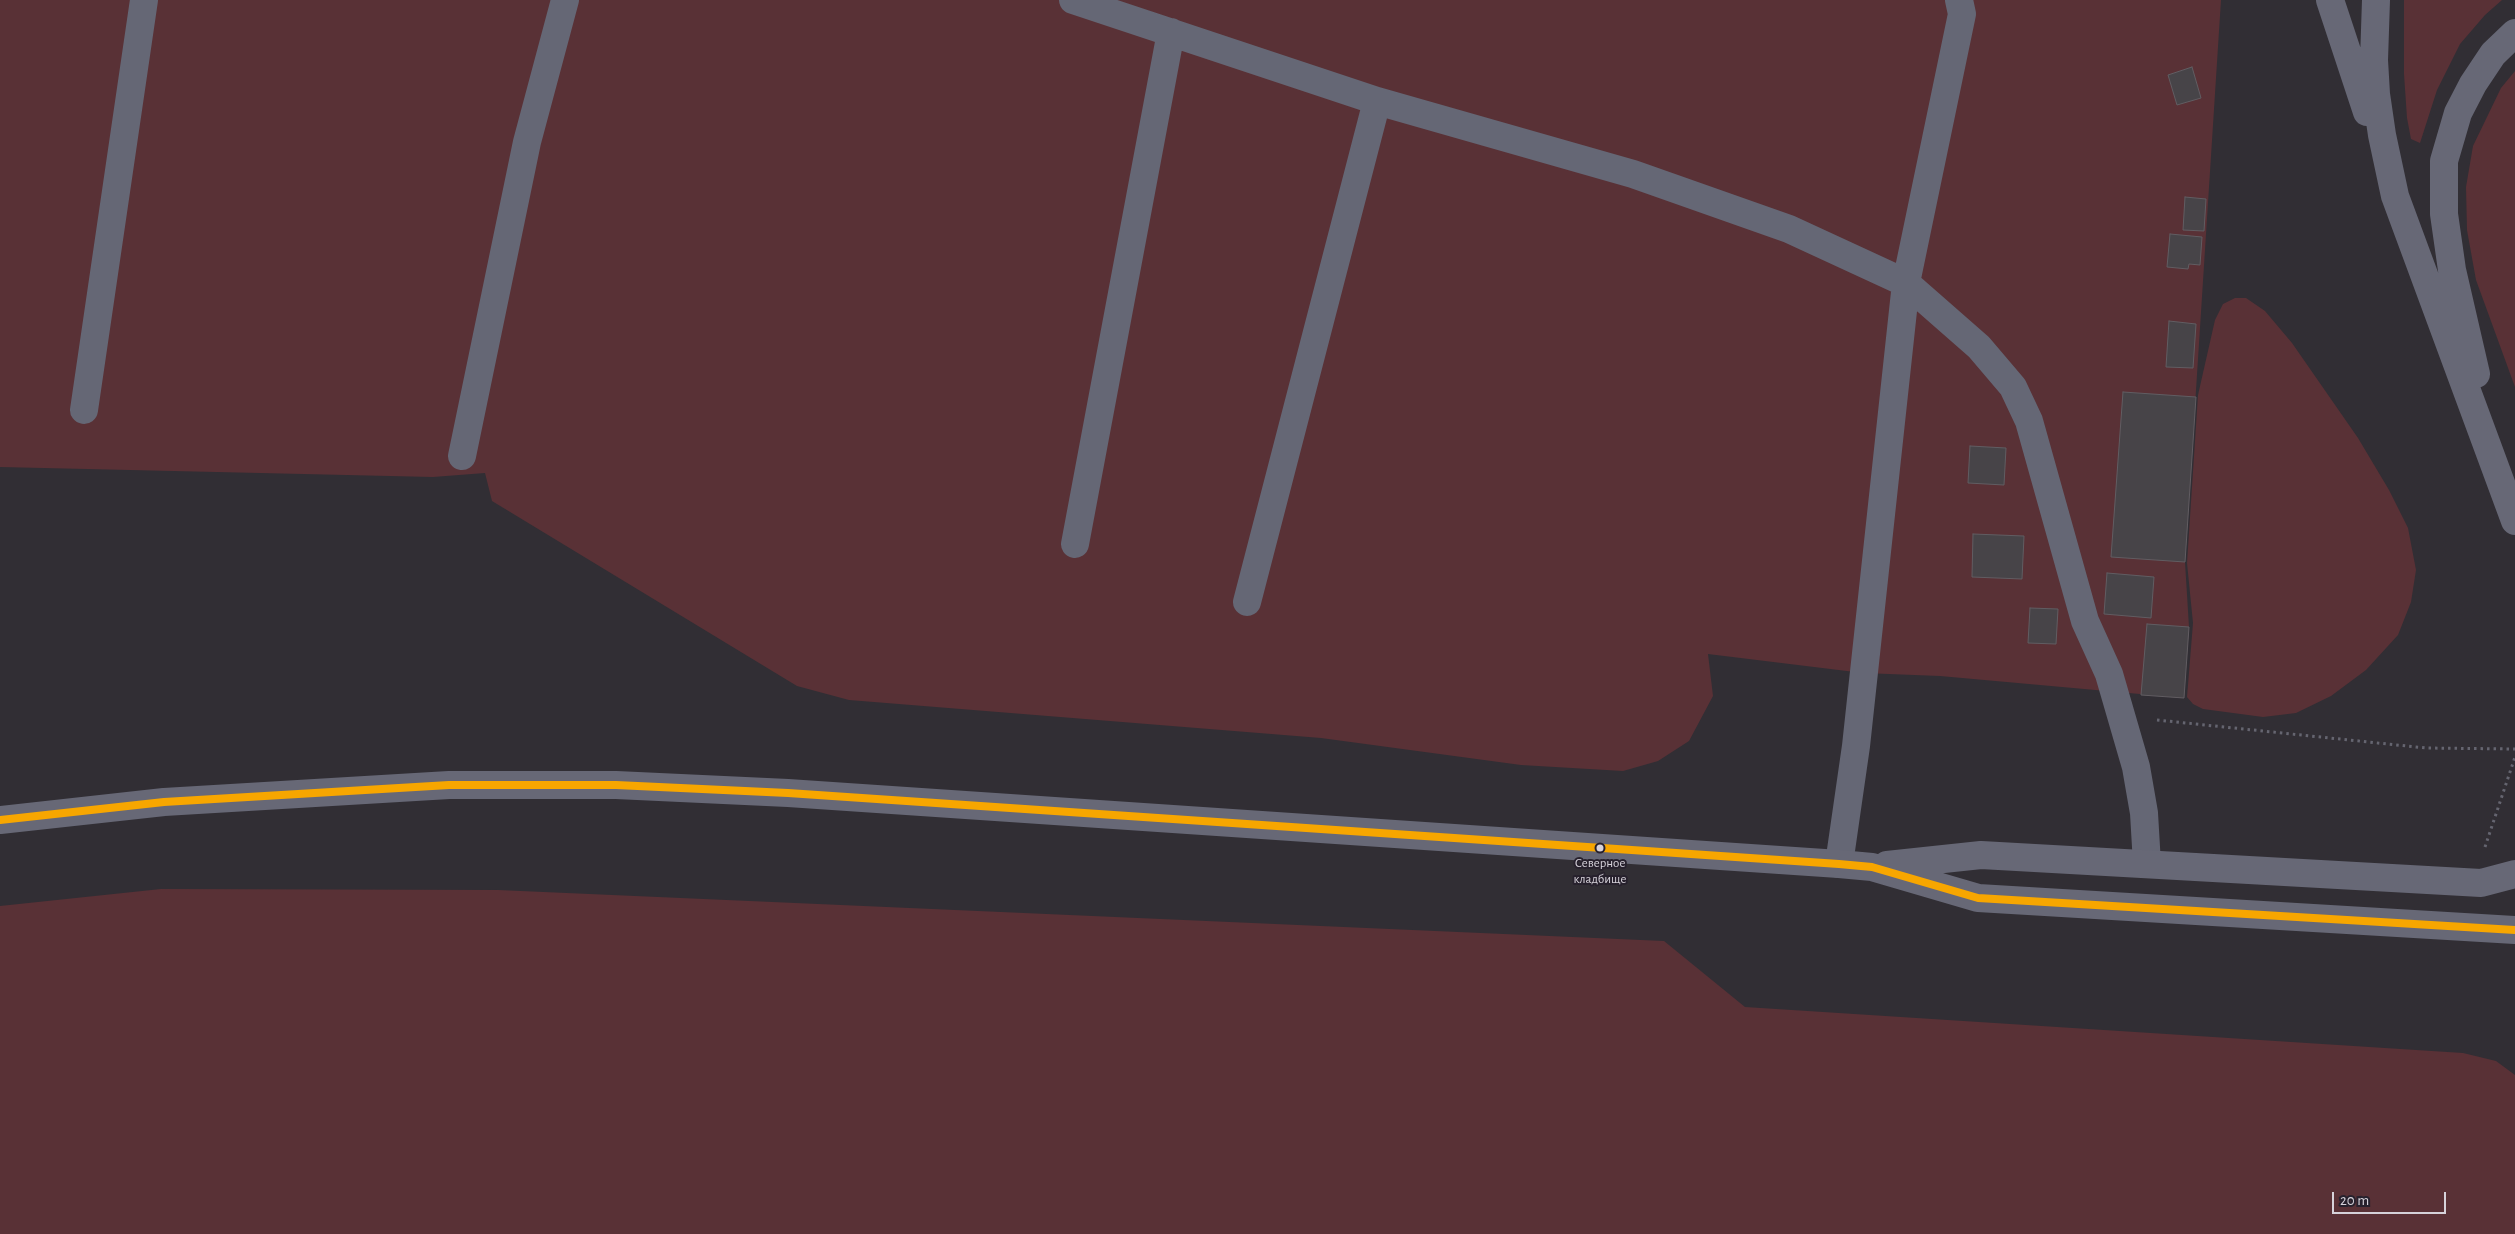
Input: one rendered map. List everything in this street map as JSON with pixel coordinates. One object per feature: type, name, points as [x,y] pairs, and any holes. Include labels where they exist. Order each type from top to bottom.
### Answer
[{"type":"main road","points":[[2330,0],[2395,196],[2515,521]]},
{"type":"main road","points":[[2376,0],[2374,60],[2376,94],[2382,135],[2395,196]]},
{"type":"main road","points":[[2502,486],[2452,270],[2443,189],[2444,161],[2458,113],[2473,84],[2493,54],[2515,33]]},
{"type":"main road","points":[[0,820],[164,802],[449,785],[616,785],[798,794],[1839,864],[1872,867],[1978,898],[2515,930]]},
{"type":"main road","points":[[1872,867],[1981,855],[2481,884],[2515,874]]},
{"type":"main road","points":[[2144,908],[2147,864]]},
{"type":"street","points":[[84,410],[144,0]]},
{"type":"street","points":[[462,456],[526,142],[565,0]]},
{"type":"street","points":[[1073,0],[1377,101],[1633,174],[1788,229],[1906,283],[1979,347],[2013,387],[2029,420],[2085,621],[2109,674],[2136,767],[2144,813],[2147,864]]},
{"type":"street","points":[[1839,864],[1856,746],[1906,283],[1964,5]]},
{"type":"street","points":[[1074,544],[1171,32]]},
{"type":"street","points":[[1247,602],[1377,101]]},
{"type":"path","points":[[2152,720],[2426,748],[2515,749]]},
{"type":"shaded area","points":[[0,0],[2221,0],[2185,562],[2189,627],[2184,698],[1940,676],[1863,673],[1708,654],[1713,696],[1689,741],[1658,761],[1623,771],[1521,765],[1321,738],[849,700],[797,686],[492,501],[485,473],[433,477],[0,467]]},
{"type":"shaded area","points":[[2404,0],[2502,0],[2485,15],[2460,44],[2437,90],[2420,143],[2411,139],[2407,118],[2404,74]]},
{"type":"shaded area","points":[[2515,71],[2515,387],[2476,280],[2467,230],[2466,187],[2473,146],[2501,88]]},
{"type":"shaded area","points":[[2235,298],[2246,298],[2265,311],[2292,343],[2358,438],[2389,490],[2408,528],[2416,570],[2411,602],[2398,635],[2366,670],[2331,696],[2296,713],[2263,717],[2203,709],[2193,704],[2187,697],[2193,623],[2187,563],[2198,395],[2215,320],[2223,304]]},
{"type":"shaded area","points":[[161,889],[498,890],[1664,941],[1745,1007],[2463,1053],[2496,1061],[2515,1075],[2515,1234],[0,1234],[0,906]]},
{"type":"building","points":[[2192,67],[2201,98],[2177,105],[2168,75]]},
{"type":"building","points":[[2185,197],[2206,199],[2204,231],[2183,230]]},
{"type":"building","points":[[2170,234],[2202,237],[2200,265],[2189,264],[2188,269],[2167,267]]},
{"type":"building","points":[[2169,321],[2196,324],[2193,368],[2166,367]]},
{"type":"building","points":[[2123,392],[2196,397],[2185,562],[2111,557]]},
{"type":"building","points":[[1970,446],[2006,448],[2004,485],[1968,483]]},
{"type":"building","points":[[1973,534],[2024,536],[2022,579],[1972,577]]},
{"type":"building","points":[[2107,573],[2154,577],[2151,618],[2104,614]]},
{"type":"building","points":[[2030,608],[2058,609],[2056,644],[2028,643]]},
{"type":"building","points":[[2147,624],[2189,627],[2184,698],[2141,695]]},
{"type":"transit line","points":[[0,820],[164,802],[449,785],[616,785],[788,793],[1839,864],[1872,867],[1978,898],[2515,930]]},
{"type":"place","name":"Северное кладбище","points":[[1600,848]]}]
